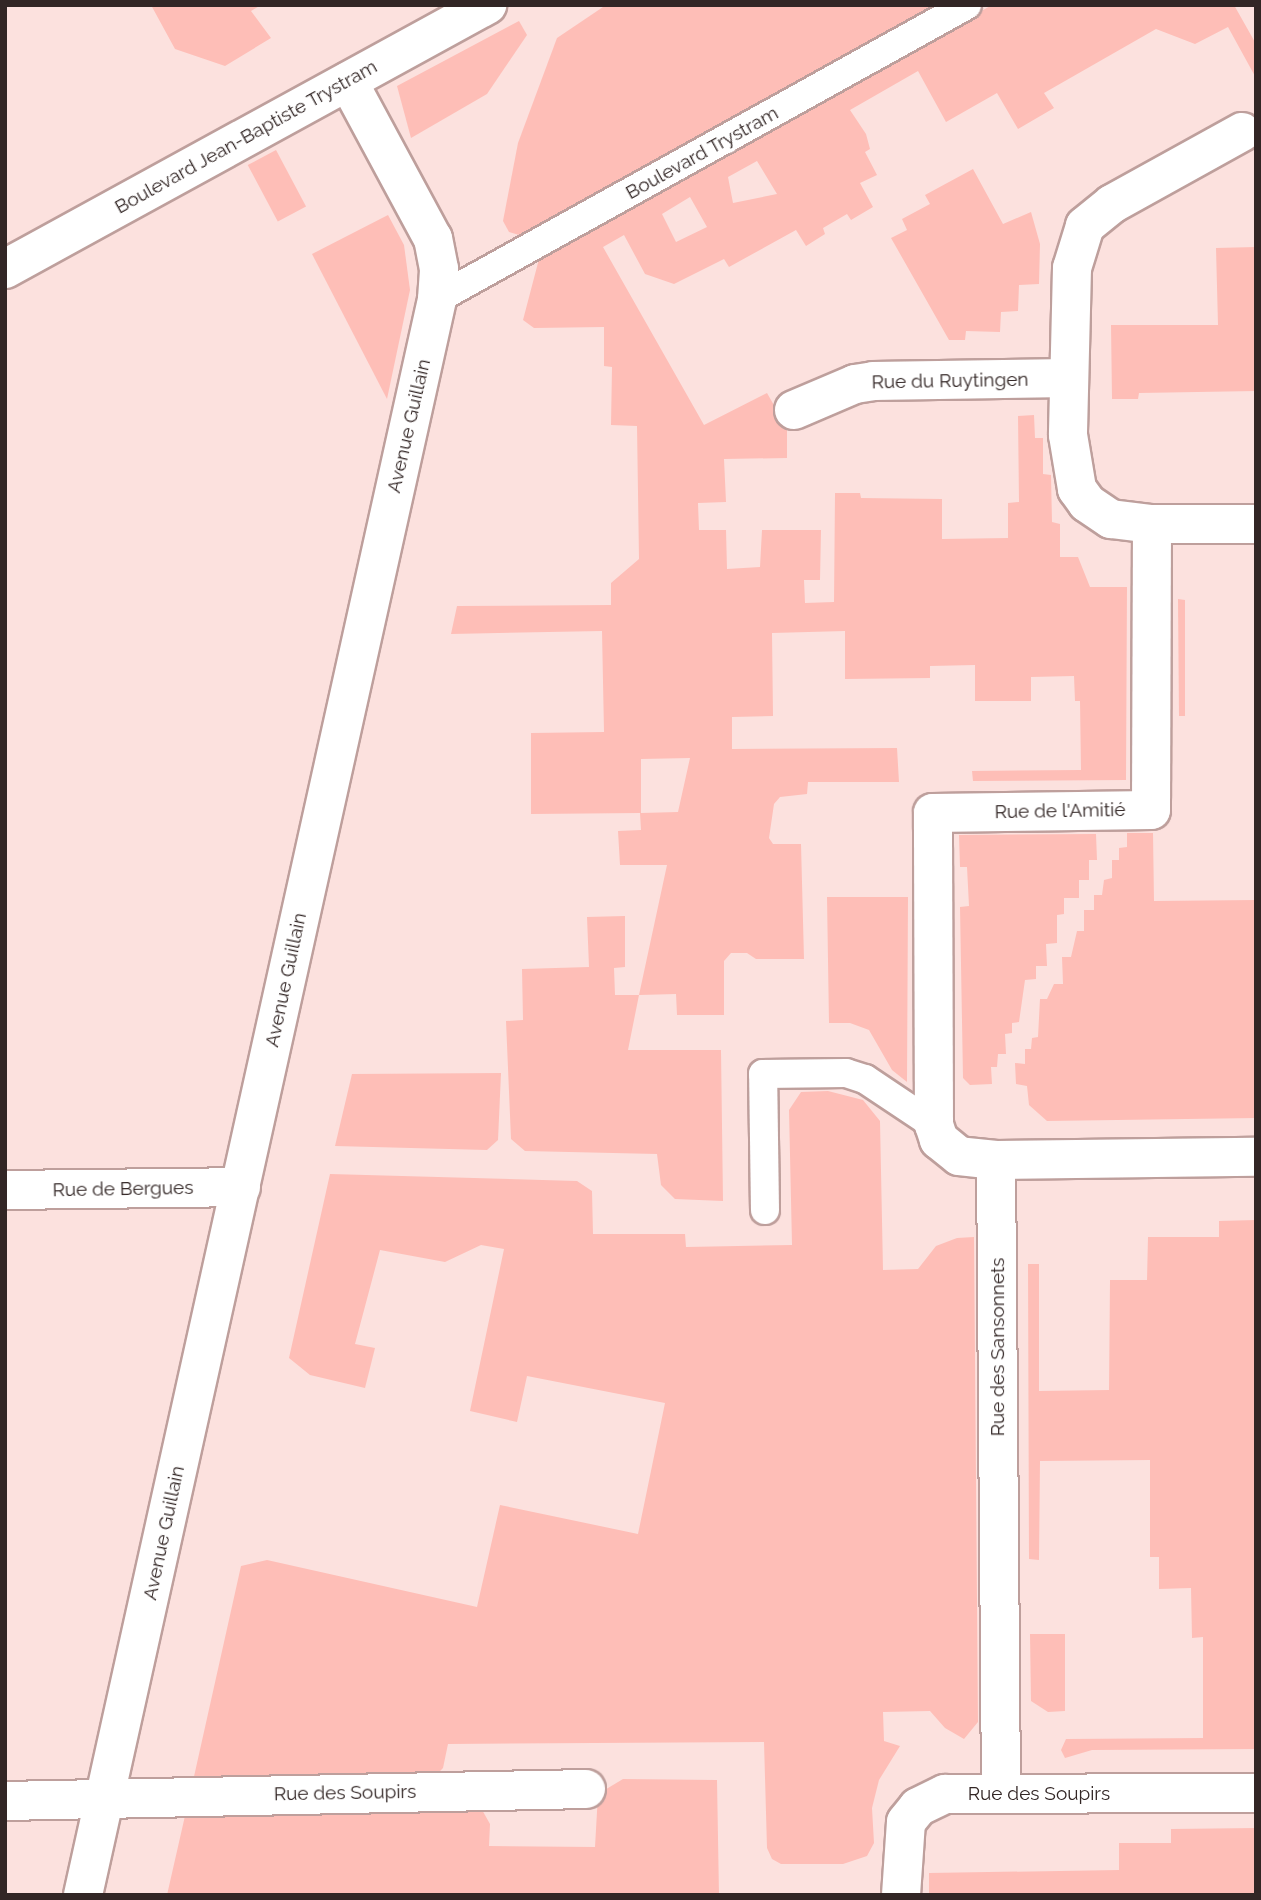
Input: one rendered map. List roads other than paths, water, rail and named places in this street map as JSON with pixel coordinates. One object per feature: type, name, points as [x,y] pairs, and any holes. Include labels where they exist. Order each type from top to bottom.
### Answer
[{"type":"street","name":"Boulevard Jean-Baptiste Trystram","points":[[5,269],[348,81],[472,9]]},
{"type":"street","name":"Avenue Guillain","points":[[83,1895],[437,299],[439,269],[433,239],[348,81]]},
{"type":"street","points":[[1242,132],[1112,204],[1085,226],[1072,268],[1068,435],[1077,489],[1087,503],[1111,519],[1152,524],[1256,524]]},
{"type":"street","name":"Rue du Ruytingen","points":[[794,411],[855,384],[873,381],[1069,378]]},
{"type":"street","name":"Rue de l'Amitié","points":[[934,1125],[933,813],[1151,810],[1152,524]]},
{"type":"street","points":[[934,1125],[939,1140],[959,1156],[996,1160],[1256,1157]]},
{"type":"street","name":"Rue des Sansonnets","points":[[996,1160],[1001,1794]]},
{"type":"street","name":"Rue de Bergues","points":[[5,1190],[241,1187]]},
{"type":"street","name":"Rue des Soupirs","points":[[5,1801],[586,1789]]},
{"type":"street","name":"Rue des Soupirs","points":[[901,1895],[902,1840],[906,1822],[918,1807],[944,1794],[1256,1793]]},
{"type":"lane","name":"Boulevard Trystram","points":[[437,299],[967,5]]},
{"type":"lane","points":[[765,1210],[763,1074],[846,1073],[865,1079],[934,1125]]}]
